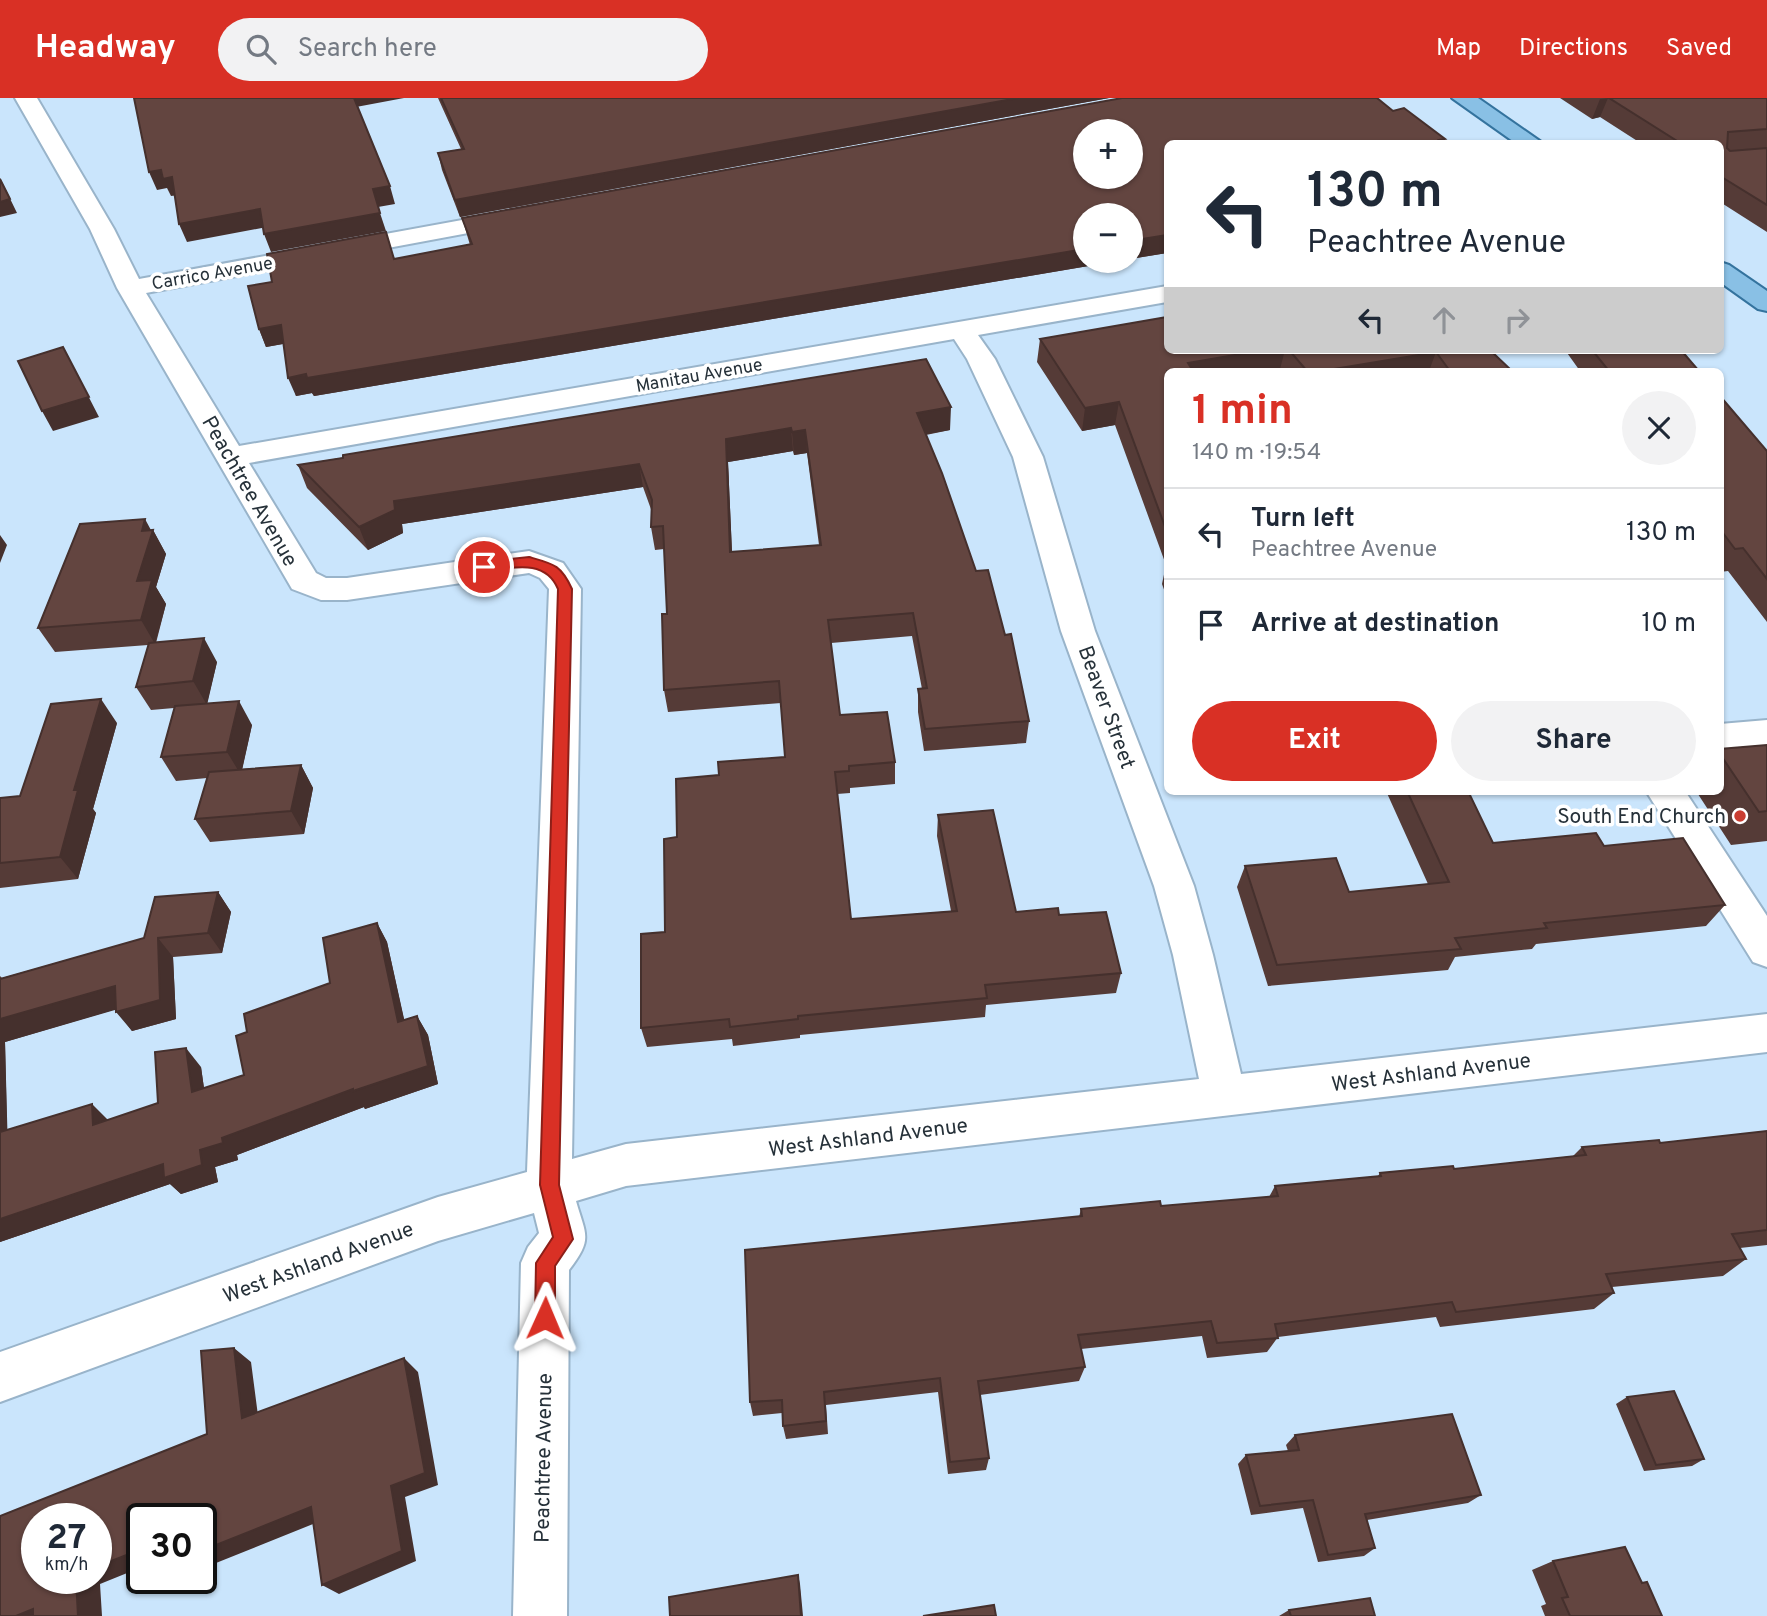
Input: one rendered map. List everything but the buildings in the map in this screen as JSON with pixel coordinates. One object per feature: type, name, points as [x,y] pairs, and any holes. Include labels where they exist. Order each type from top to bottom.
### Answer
[{"type":"main road","points":[[1463,98],[1526,140]]},
{"type":"main road","points":[[1724,273],[1767,303]]},
{"type":"street","name":"Peachtree Avenue","points":[[26,98],[102,229],[130,288],[304,581],[321,589],[346,589],[529,562],[548,567],[559,575],[565,589],[550,1185],[564,1239],[545,1263],[540,1616]]},
{"type":"street","name":"Carrico Avenue","points":[[130,288],[542,212]]},
{"type":"street","name":"Manitau Avenue","points":[[230,457],[1164,295]]},
{"type":"street","name":"Beaver Street","points":[[961,330],[981,359],[1028,457],[1078,631],[1174,886],[1193,955],[1224,1096]]},
{"type":"street","points":[[1724,737],[1767,733]]},
{"type":"street","points":[[1668,795],[1767,950]]},
{"type":"street","name":"West Ashland Avenue","points":[[0,1377],[438,1219],[626,1165],[1767,1033]]},
{"type":"place","name":"South End Church","points":[[1740,816]]},
{"type":"route","points":[[484,567],[529,562],[548,567],[559,575],[565,589],[550,1185],[564,1239],[545,1263],[545,1318]]}]
